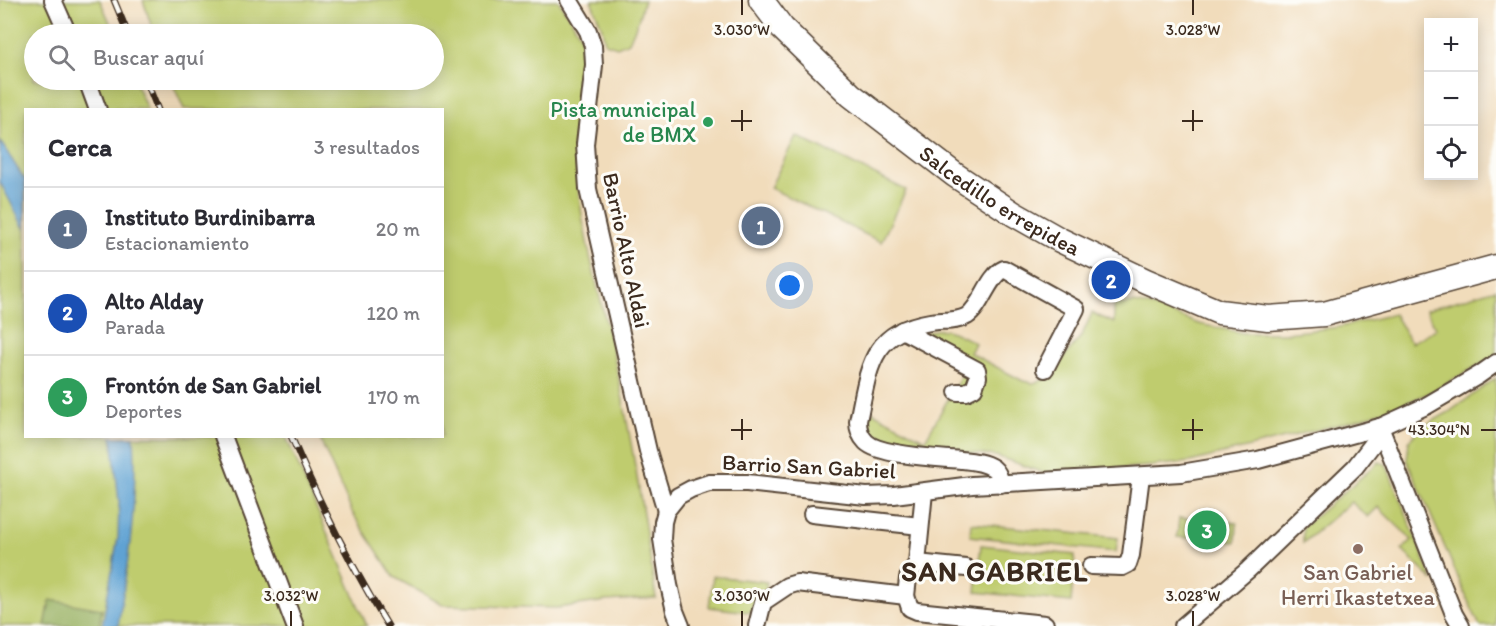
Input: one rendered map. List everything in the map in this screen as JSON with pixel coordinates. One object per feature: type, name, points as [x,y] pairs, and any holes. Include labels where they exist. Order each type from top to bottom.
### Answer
[{"type":"street","points":[[53,0],[64,24]]},
{"type":"street","name":"Barrio Alto Aldai","points":[[569,0],[588,30],[593,46],[594,65],[585,144],[588,189],[648,452],[666,511]]},
{"type":"street","name":"Salcedillo errepidea","points":[[761,0],[782,28],[851,95],[955,175],[1014,214],[1060,240],[1146,281],[1219,312],[1268,318],[1324,314],[1496,267]]},
{"type":"street","points":[[91,90],[98,108]]},
{"type":"street","name":"Barrio San Gabriel","points":[[1002,484],[998,473],[992,467],[978,462],[899,453],[875,448],[867,443],[858,429],[858,421],[871,364],[880,347],[890,336],[902,330],[929,322],[968,316],[997,271],[1004,269],[1076,309],[1045,369]]},
{"type":"street","points":[[902,330],[977,370],[978,377],[974,388],[957,393]]},
{"type":"street","name":"Barrio San Gabriel","points":[[666,511],[678,496],[709,483],[747,483],[866,496],[924,492],[972,485],[1182,473],[1258,459],[1380,427],[1426,406],[1496,363]]},
{"type":"street","points":[[1183,626],[1248,570],[1355,467],[1375,441],[1380,427]]},
{"type":"street","points":[[1380,427],[1454,614],[1461,626]]},
{"type":"street","points":[[224,438],[292,619]]},
{"type":"street","points":[[1091,566],[1122,567],[1128,564],[1141,476]]},
{"type":"street","name":"Barrio San Gabriel","points":[[906,596],[908,578],[917,563],[924,492]]},
{"type":"street","points":[[666,511],[662,539],[675,611],[681,626]]},
{"type":"street","points":[[812,514],[920,526]]},
{"type":"street","points":[[917,563],[966,568]]},
{"type":"street","points":[[757,626],[763,602],[787,586],[797,583],[906,596],[910,608],[917,611],[1046,624]]},
{"type":"green space","points":[[0,0],[100,0],[111,24],[24,24],[24,90],[138,90],[147,108],[24,108],[24,438],[286,438],[367,626],[0,626]]},
{"type":"green space","points":[[143,0],[558,0],[576,28],[585,52],[576,164],[579,194],[629,432],[656,598],[606,601],[557,608],[443,605],[394,577],[353,514],[319,438],[444,438],[444,108],[184,108],[175,90],[444,90],[444,24],[151,24]]},
{"type":"green space","points":[[591,0],[644,0],[629,42],[617,47],[605,43]]},
{"type":"green space","points":[[796,136],[906,190],[881,242],[770,188]]},
{"type":"green space","points":[[1496,289],[1496,356],[1427,394],[1396,407],[1356,420],[1190,462],[1047,474],[996,456],[894,444],[873,433],[868,419],[871,411],[925,440],[970,360],[925,334],[931,331],[951,331],[975,343],[970,353],[1023,381],[1033,383],[1043,380],[1051,373],[1082,335],[1092,313],[1114,323],[1114,305],[1134,303],[1157,308],[1199,324],[1243,333],[1287,333],[1340,327],[1394,314],[1411,343],[1436,329],[1426,310]]},
{"type":"green space","points":[[1496,378],[1496,626],[1480,626],[1407,460],[1409,441],[1420,428],[1449,412]]},
{"type":"green space","points":[[1379,462],[1386,464],[1433,581],[1402,550],[1412,540],[1378,507],[1368,517],[1351,502],[1303,543],[1303,527]]},
{"type":"green space","points":[[1179,518],[1237,523],[1236,542],[1177,537]]},
{"type":"green space","points":[[971,523],[1118,538],[1116,552],[970,536]]},
{"type":"green space","points":[[981,545],[1075,555],[1071,602],[976,592]]},
{"type":"green space","points":[[713,576],[767,582],[764,598],[756,613],[709,607]]},
{"type":"green space","points":[[50,600],[102,609],[99,626],[45,626]]},
{"type":"water","points":[[0,141],[24,178],[24,228],[0,182]]},
{"type":"water","points":[[112,438],[134,438],[135,484],[129,555],[118,626],[102,626],[118,537],[119,502]]},
{"type":"railway","points":[[114,0],[124,24]]},
{"type":"railway","points":[[150,90],[157,108]]},
{"type":"railway","points":[[292,438],[336,533],[388,626]]},
{"type":"place","name":"Pista municipal de BMX","points":[[708,122]]},
{"type":"place","name":"Instituto Burdinibarra","points":[[761,226]]},
{"type":"place","name":"Alto Alday","points":[[1111,280]]},
{"type":"place","name":"Frontón de San Gabriel","points":[[1207,530]]},
{"type":"place","name":"San Gabriel Herri Ikastetxea","points":[[1358,549]]},
{"type":"district","name":"SAN GABRIEL","points":[[995,571]]}]
